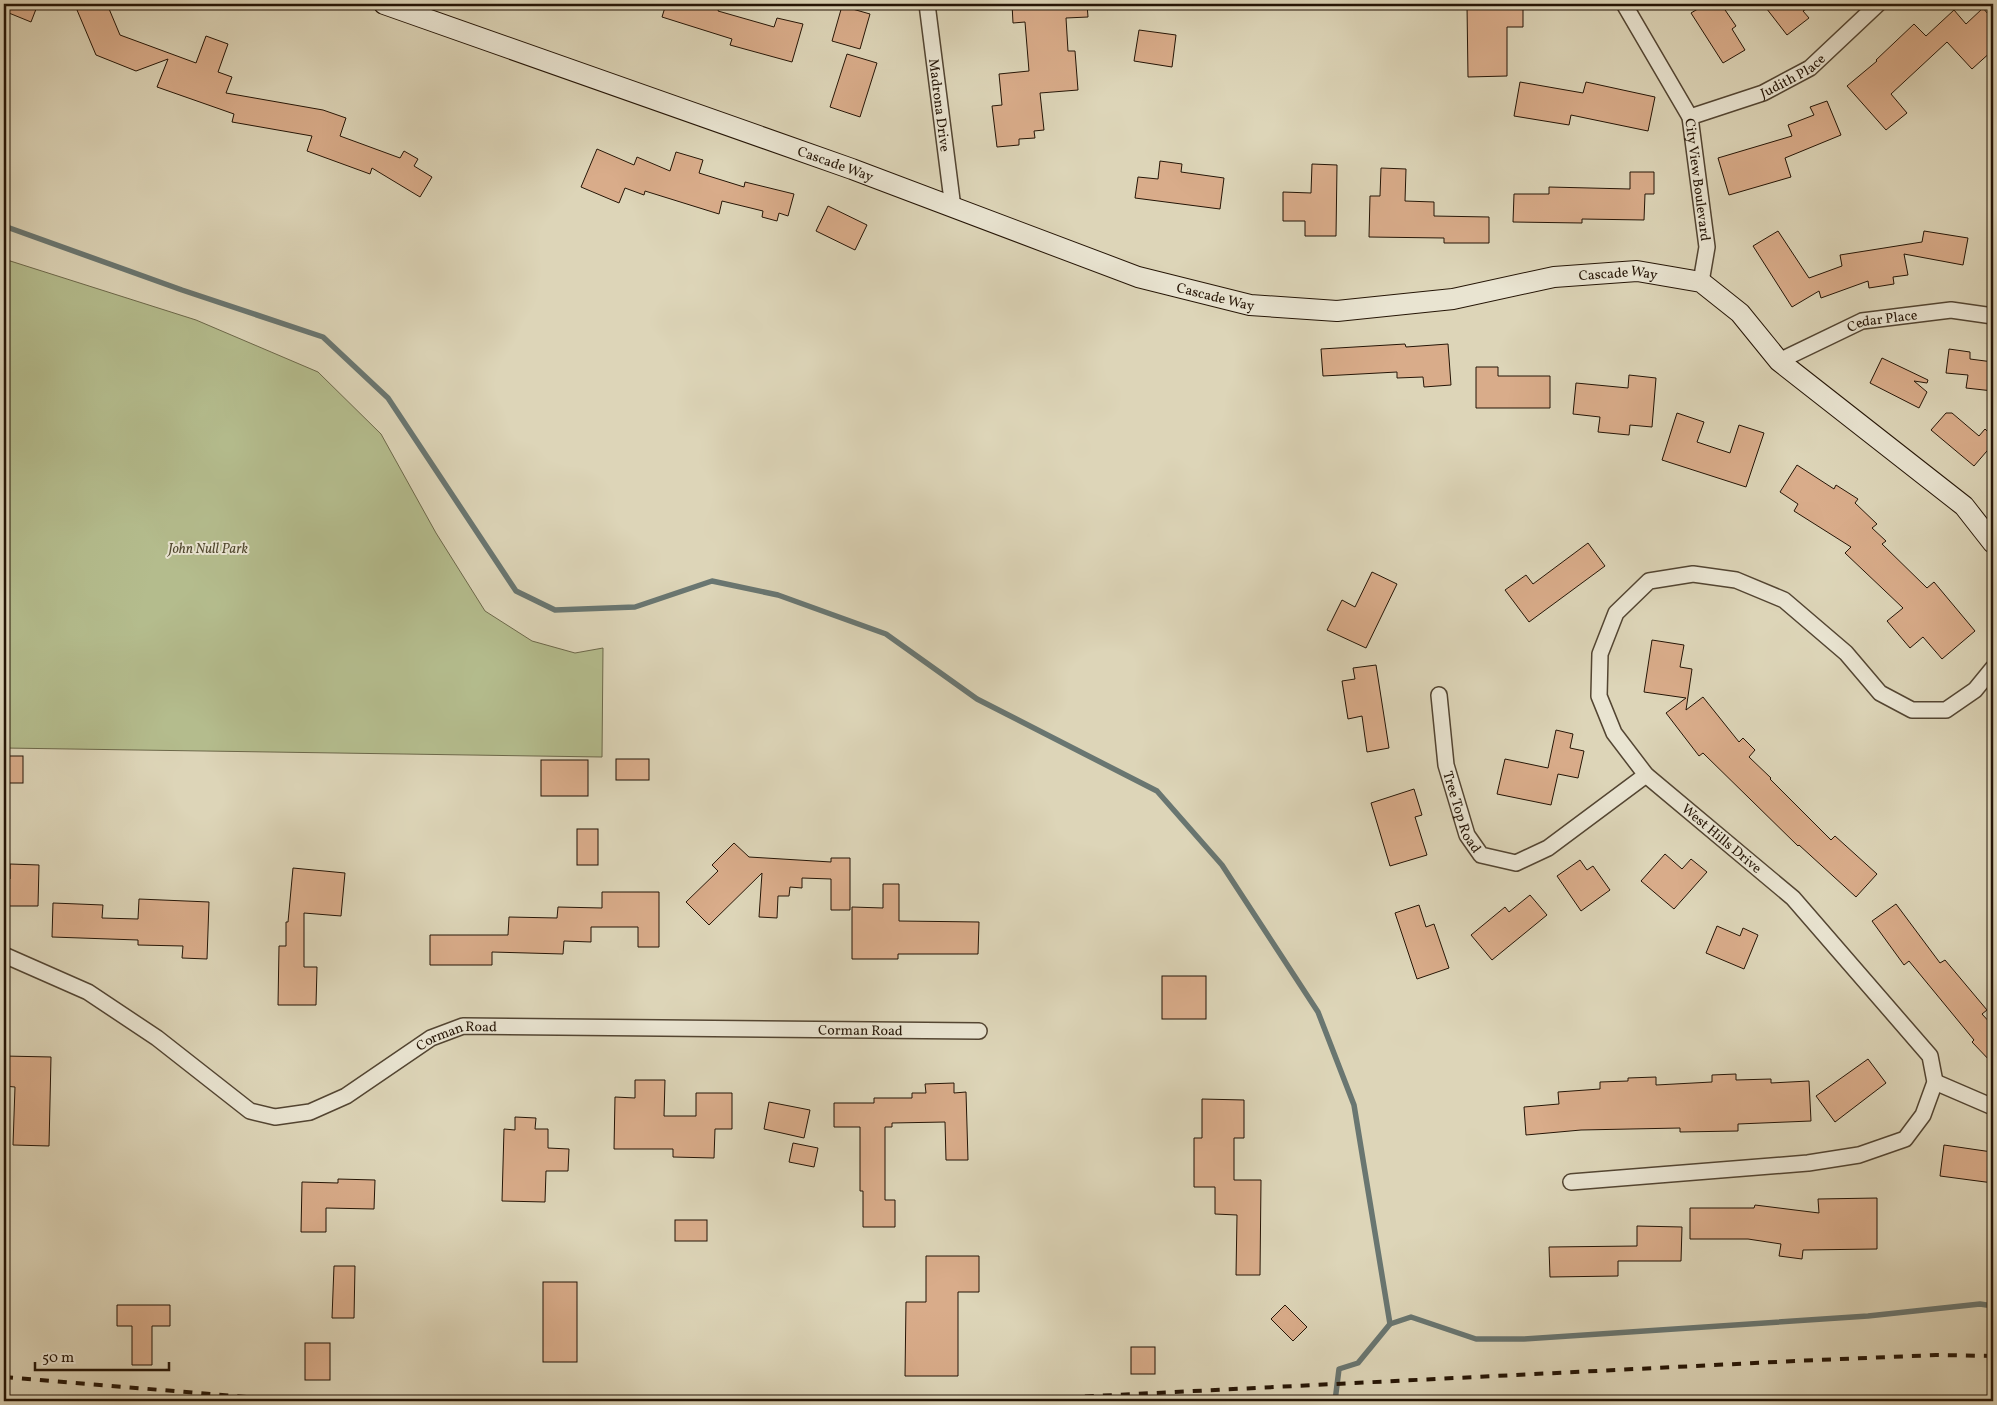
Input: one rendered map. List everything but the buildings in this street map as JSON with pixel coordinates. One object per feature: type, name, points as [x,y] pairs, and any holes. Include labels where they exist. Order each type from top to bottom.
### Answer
[{"type":"street","name":"Cascade Way","points":[[384,4],[852,169],[1138,278],[1250,304],[1337,311],[1453,299],[1554,277],[1637,271],[1701,282],[1740,314],[1779,361],[1964,506],[1993,542]]},
{"type":"street","name":"Madrona Drive","points":[[928,4],[953,208]]},
{"type":"street","name":"City View Boulevard","points":[[1624,4],[1690,117],[1707,247],[1701,282]]},
{"type":"street","name":"Judith Place","points":[[1690,117],[1763,94],[1810,68],[1878,4]]},
{"type":"street","name":"Cedar Place","points":[[1779,361],[1862,321],[1951,310],[1993,316]]},
{"type":"street","name":"West Hills Drive","points":[[1935,1082],[1930,1056],[1793,898],[1646,775],[1614,733],[1599,696],[1600,654],[1616,613],[1650,581],[1693,574],[1736,580],[1784,600],[1846,653],[1880,693],[1912,710],[1946,710],[1975,690],[1993,668]]},
{"type":"street","name":"Tree Top Road","points":[[1439,695],[1446,764],[1467,835],[1481,855],[1516,863],[1548,848],[1646,775]]},
{"type":"street","name":"Corman Road","points":[[4,955],[88,992],[157,1038],[250,1111],[275,1117],[310,1112],[346,1096],[431,1038],[463,1026],[979,1031]]},
{"type":"street","points":[[1571,1182],[1808,1163],[1859,1155],[1905,1139],[1923,1115],[1935,1082],[1993,1107]]},
{"type":"green space","name":"John Null Park","points":[[4,259],[196,320],[318,372],[381,434],[436,533],[485,611],[532,641],[575,653],[603,648],[602,757],[4,748]]},
{"type":"waterway","points":[[4,226],[182,290],[323,337],[388,398],[516,591],[555,610],[635,607],[712,581],[778,595],[886,634],[977,699],[1157,791],[1222,865],[1318,1012],[1354,1105],[1390,1324]]},
{"type":"waterway","points":[[1335,1401],[1339,1369],[1358,1363],[1390,1324],[1411,1317],[1476,1339],[1524,1339],[1868,1316],[1980,1304],[1993,1306]]},
{"type":"railway","points":[[995,1401],[1795,1361],[1936,1355],[1993,1356]]},
{"type":"railway","points":[[4,1377],[294,1401]]}]
